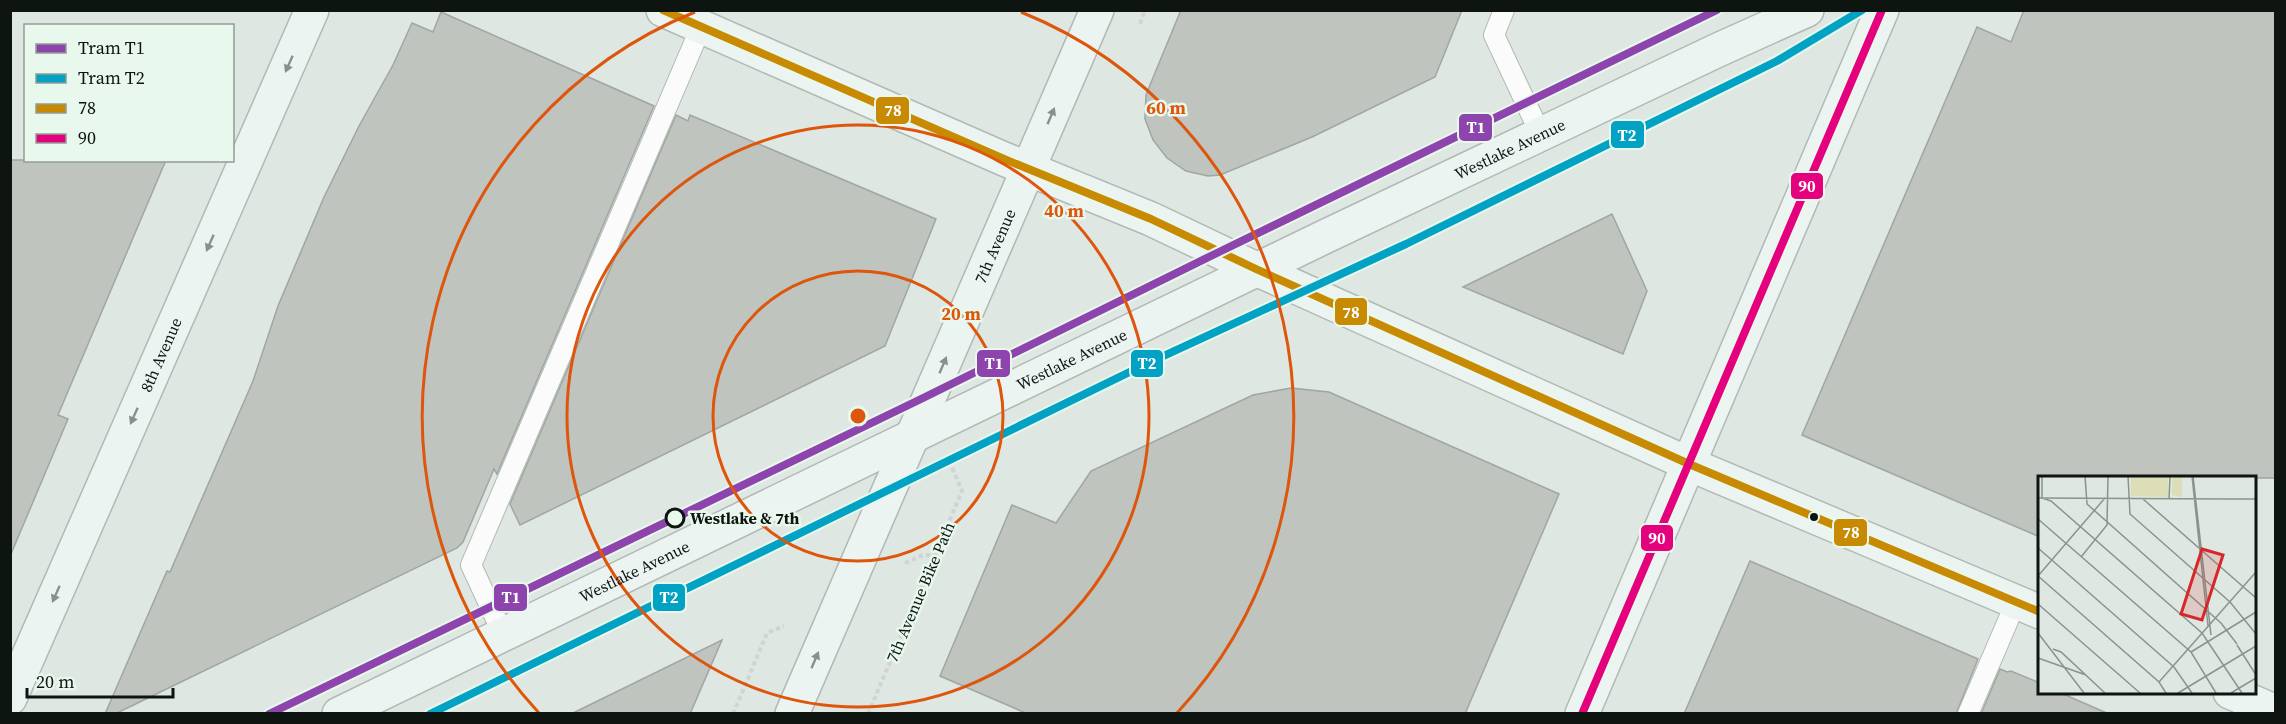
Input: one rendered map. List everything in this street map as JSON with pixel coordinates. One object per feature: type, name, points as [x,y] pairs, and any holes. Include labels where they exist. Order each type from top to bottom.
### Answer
[{"type":"main road","name":"8th Avenue","points":[[10,698],[312,10]]},
{"type":"main road","points":[[663,10],[1028,170],[1151,219],[1689,464],[2028,607]]},
{"type":"main road","name":"7th Avenue","points":[[792,714],[1097,10]]},
{"type":"main road","name":"Westlake Avenue","points":[[339,714],[1257,269],[1807,10]]},
{"type":"main road","points":[[1582,714],[1882,10]]},
{"type":"main road","points":[[2232,694],[2276,712]]},
{"type":"lane","points":[[1504,10],[1494,35],[1540,134]]},
{"type":"lane","points":[[503,634],[471,565],[701,27]]},
{"type":"lane","points":[[1968,714],[2028,607]]},
{"type":"path","name":"7th Avenue Bike Path","points":[[868,714],[962,491],[953,470]]},
{"type":"path","points":[[898,566],[923,555],[935,555]]},
{"type":"path","points":[[733,714],[767,633],[786,625]]},
{"type":"building","points":[[1181,10],[1462,10],[1435,77],[1312,137],[1220,175],[1208,176],[1186,171],[1167,158],[1153,140],[1145,119],[1146,95]]},
{"type":"building","points":[[2024,10],[2276,10],[2276,478],[2256,478],[2256,476],[2038,476],[2038,536],[1802,435],[1977,27],[2011,42]]},
{"type":"building","points":[[441,12],[654,106],[497,474],[494,469],[463,542],[457,548],[115,714],[105,714],[253,381],[278,306],[324,197],[359,126],[393,65],[412,23],[433,32]]},
{"type":"building","points":[[676,115],[688,121],[690,115],[936,219],[885,346],[520,525],[510,504]]},
{"type":"building","points":[[10,160],[24,160],[24,162],[165,162],[58,415],[68,419],[11,554]]},
{"type":"building","points":[[1612,214],[1647,291],[1623,354],[1463,287]]},
{"type":"building","points":[[1291,388],[1329,392],[1559,494],[1465,714],[1028,714],[940,676],[1012,505],[1056,523],[1091,471],[1253,395]]},
{"type":"building","points":[[1750,561],[1978,659],[1956,714],[1684,714]]},
{"type":"building","points":[[722,640],[690,714],[571,714]]},
{"type":"building","points":[[2000,669],[2038,682],[2038,694],[2063,694],[2109,714],[1981,714]]},
{"type":"tram line","name":"T1","points":[[269,714],[1717,10]]},
{"type":"tram line","name":"T2","points":[[430,714],[1144,365],[1406,244],[1777,61],[1862,10]]},
{"type":"transit line","name":"78","points":[[663,10],[1004,159],[1151,219],[1256,269],[1689,464],[2038,611]]},
{"type":"transit line","name":"90","points":[[1582,714],[1882,10]]},
{"type":"place","name":"Westlake & 7th","points":[[675,518]]}]
